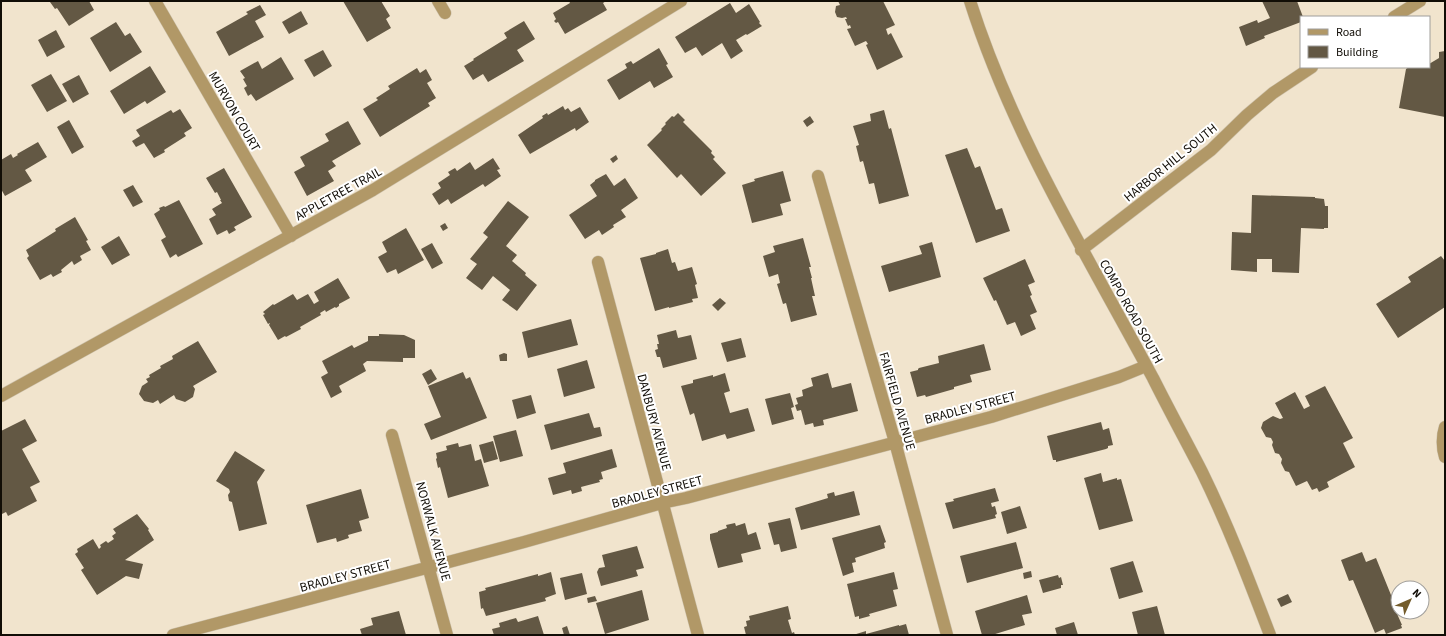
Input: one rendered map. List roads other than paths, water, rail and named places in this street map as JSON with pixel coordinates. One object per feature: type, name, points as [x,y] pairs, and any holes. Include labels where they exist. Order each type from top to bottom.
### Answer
[{"type":"street","name":"MURVON COURT","points":[[155,1],[291,236]]},
{"type":"street","points":[[438,1],[445,13]]},
{"type":"street","name":"APPLETREE TRAIL","points":[[1,396],[378,187],[681,1]]},
{"type":"street","name":"COMPO ROAD SOUTH","points":[[970,1],[1013,112],[1081,250],[1146,366],[1199,466],[1222,515],[1270,635]]},
{"type":"street","points":[[1396,16],[1420,1]]},
{"type":"street","name":"HARBOR HILL SOUTH","points":[[1081,250],[1211,150],[1246,115],[1273,93],[1310,68]]},
{"type":"street","name":"FAIRFIELD AVENUE","points":[[818,176],[895,442],[947,635]]},
{"type":"street","name":"DANBURY AVENUE","points":[[598,262],[698,635]]},
{"type":"street","name":"BRADLEY STREET","points":[[173,635],[200,632],[662,503],[686,498],[991,417],[1119,377],[1146,366]]},
{"type":"street","points":[[1445,428],[1443,433],[1443,451],[1445,457]]},
{"type":"street","name":"NORWALK AVENUE","points":[[392,435],[447,635]]}]
